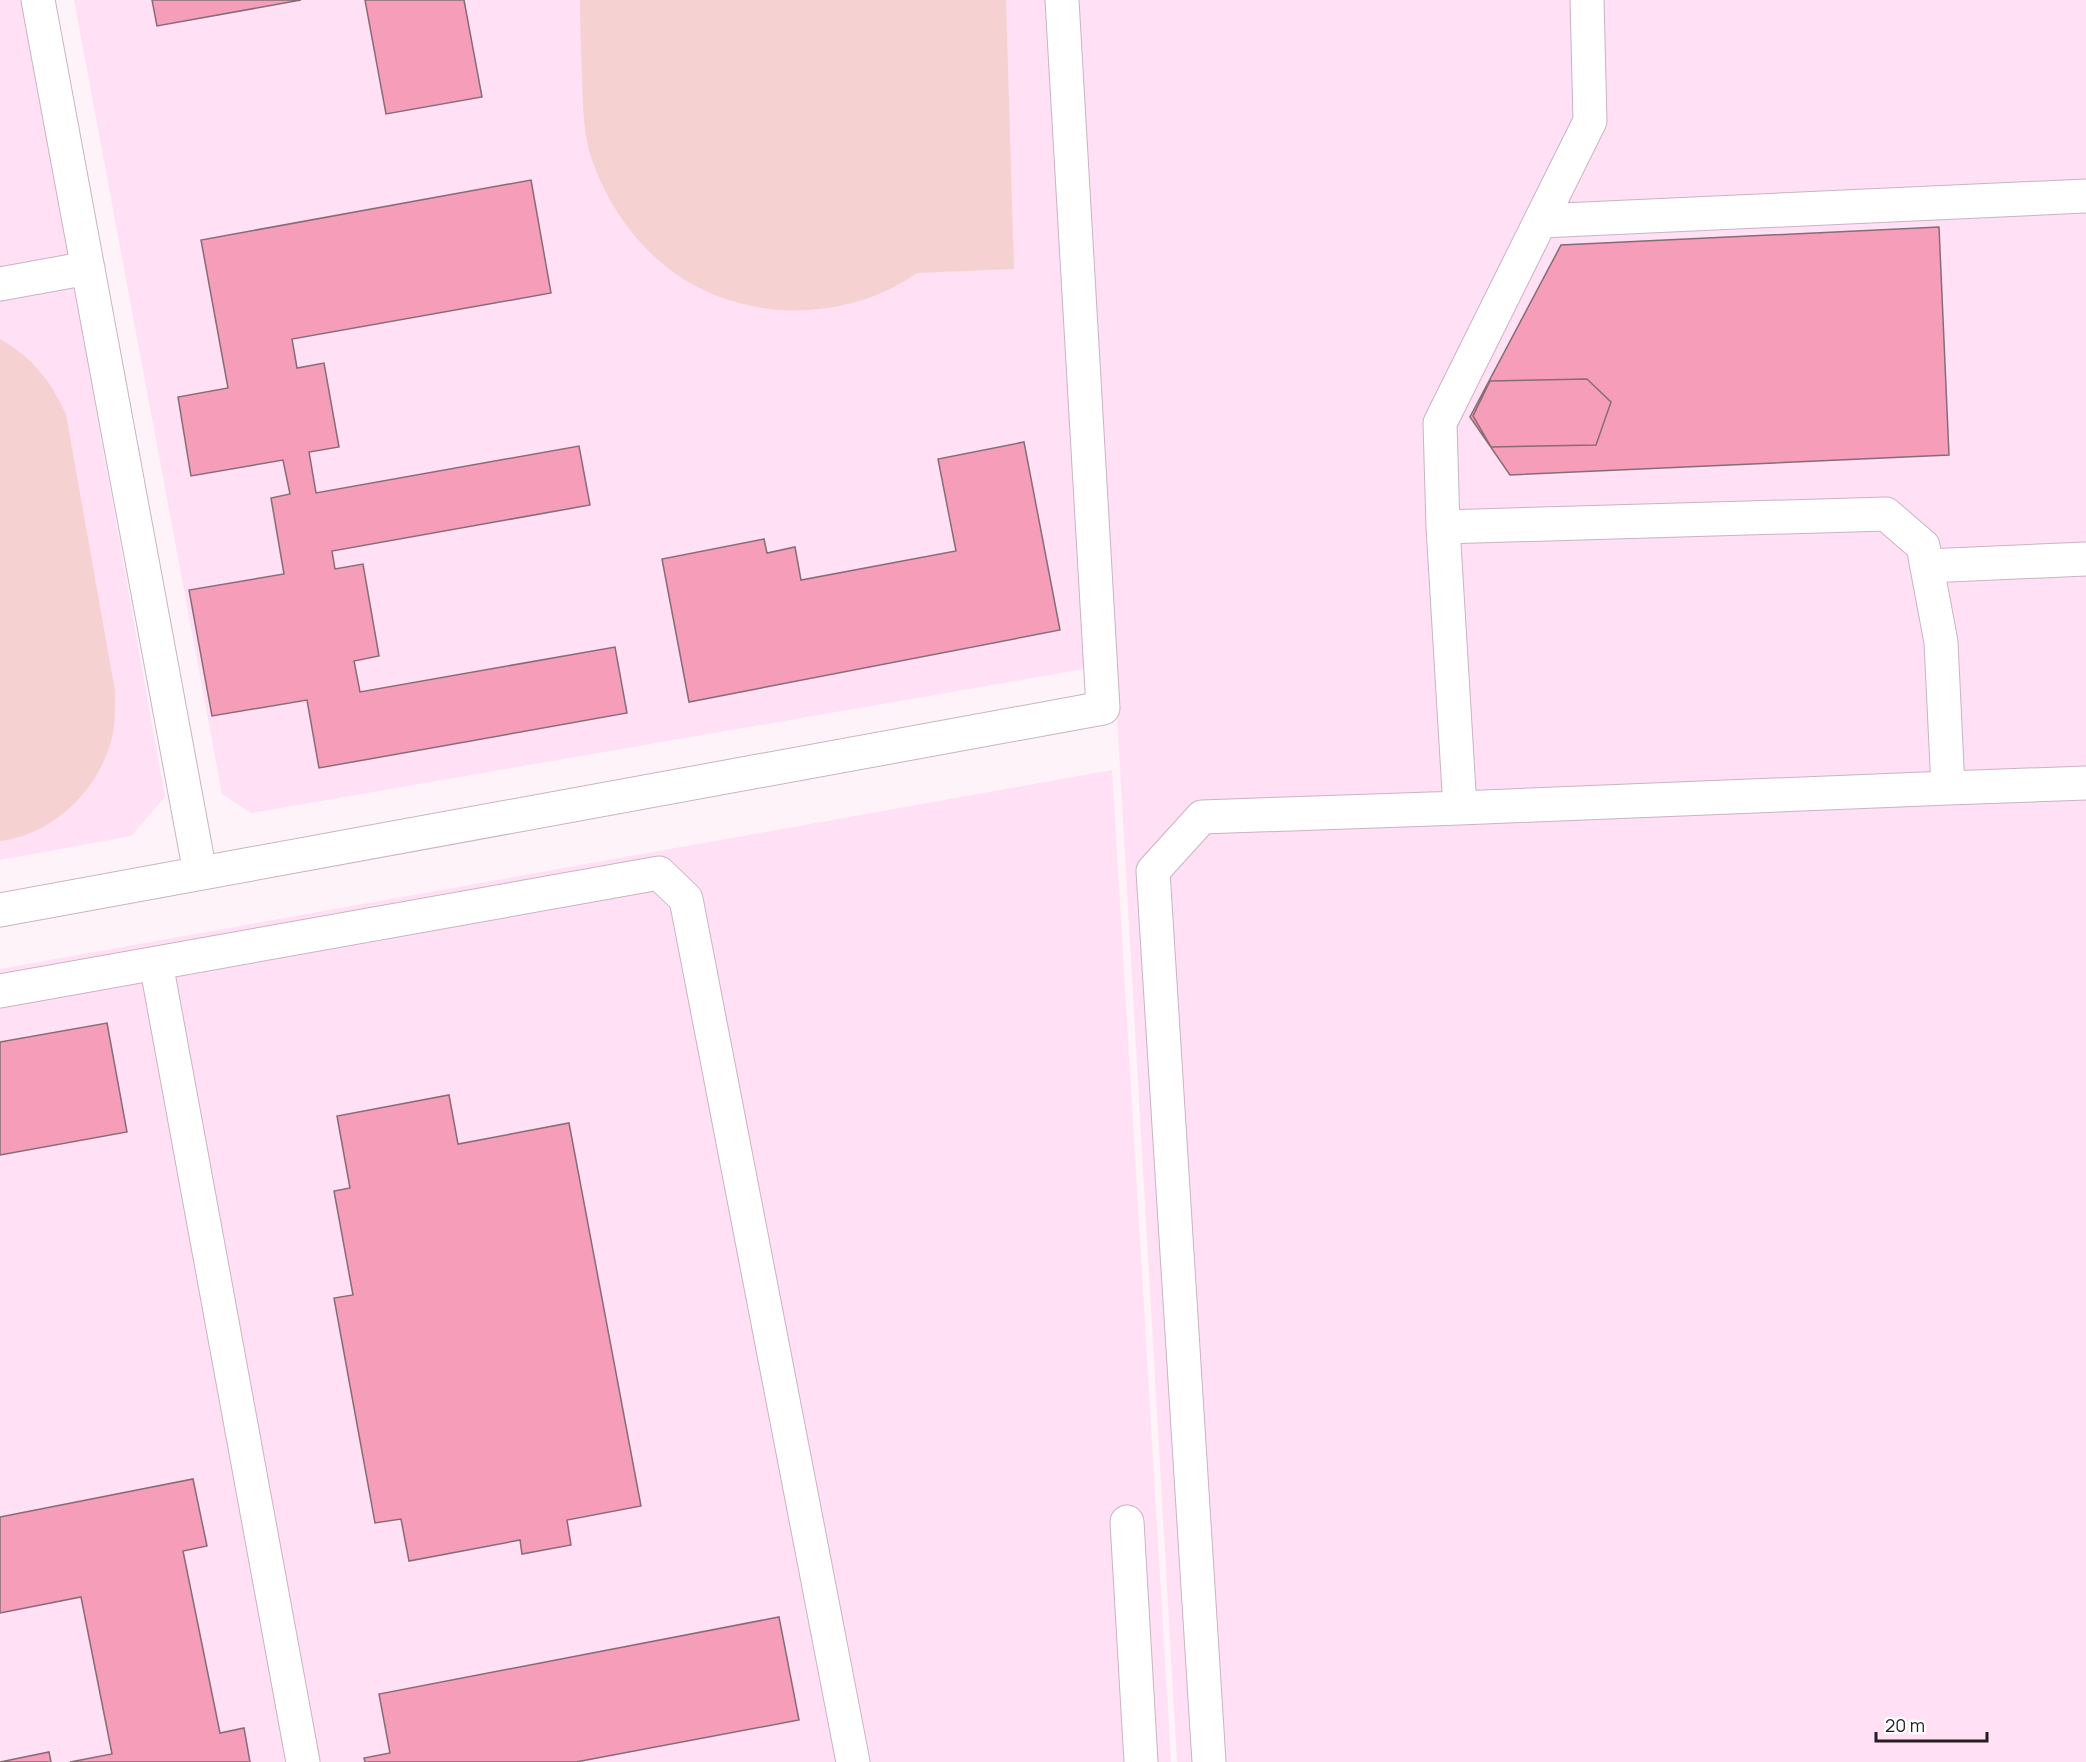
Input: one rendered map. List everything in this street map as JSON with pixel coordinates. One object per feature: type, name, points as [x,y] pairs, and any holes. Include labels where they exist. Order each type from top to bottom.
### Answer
[{"type":"lane","points":[[38,0],[200,873]]},
{"type":"lane","points":[[0,910],[1103,708],[1062,0]]},
{"type":"lane","points":[[1460,808],[1443,527],[1440,423],[1590,121],[1587,0]]},
{"type":"lane","points":[[1541,221],[2086,196]]},
{"type":"lane","points":[[0,284],[88,268]]},
{"type":"lane","points":[[1443,527],[1886,514],[1923,546],[1941,642],[1948,788]]},
{"type":"lane","points":[[1927,566],[2086,559]]},
{"type":"lane","points":[[1209,1762],[1153,871],[1202,817],[2086,783]]},
{"type":"lane","points":[[0,991],[659,873],[686,899],[853,1762]]},
{"type":"lane","points":[[156,963],[303,1762]]},
{"type":"lane","points":[[1127,1522],[1141,1762]]},
{"type":"shaded area","points":[[0,0],[23,0],[165,797],[131,836],[0,860]]},
{"type":"shaded area","points":[[74,0],[1052,0],[1090,668],[251,813],[222,794]]},
{"type":"shaded area","points":[[580,0],[1006,0],[1014,269],[917,273],[889,289],[859,301],[827,308],[795,310],[762,308],[731,301],[701,289],[673,272],[635,237],[615,209],[593,163],[584,121]]},
{"type":"shaded area","points":[[1076,0],[2086,0],[2086,1762],[1177,1762]]},
{"type":"shaded area","points":[[0,339],[22,354],[47,380],[66,414],[115,691],[115,706],[111,744],[101,768],[80,798],[52,822],[36,831],[0,841]]},
{"type":"shaded area","points":[[1112,770],[1171,1762],[0,1762],[0,969]]},
{"type":"building","points":[[152,0],[301,0],[157,26]]},
{"type":"building","points":[[365,0],[464,0],[482,97],[386,114]]},
{"type":"building","points":[[531,180],[551,293],[292,339],[297,368],[324,363],[339,447],[309,452],[316,493],[579,446],[590,505],[332,551],[335,569],[363,564],[379,656],[354,661],[360,692],[615,647],[627,713],[319,768],[307,700],[212,716],[189,590],[284,574],[271,498],[290,494],[283,460],[191,476],[178,397],[228,388],[201,240]]},
{"type":"building","points":[[1939,227],[1949,455],[1510,475],[1470,417],[1561,245]]},
{"type":"building","points":[[1587,379],[1611,402],[1596,445],[1491,447],[1473,416],[1490,381]]},
{"type":"building","points":[[1024,442],[1060,630],[689,702],[662,559],[764,539],[767,553],[795,547],[801,580],[956,551],[938,459]]},
{"type":"building","points":[[107,1023],[127,1132],[0,1155],[0,1042]]},
{"type":"building","points":[[449,1095],[458,1144],[569,1123],[641,1506],[567,1520],[571,1545],[522,1554],[520,1540],[409,1561],[401,1519],[375,1523],[334,1298],[353,1295],[334,1191],[350,1188],[337,1116]]},
{"type":"building","points":[[193,1479],[207,1546],[183,1551],[220,1733],[244,1728],[250,1762],[70,1762],[112,1754],[81,1597],[0,1613],[0,1517]]},
{"type":"building","points":[[779,1617],[799,1720],[576,1762],[365,1762],[364,1758],[390,1753],[379,1694]]},
{"type":"building","points":[[49,1752],[51,1762],[0,1762]]}]
